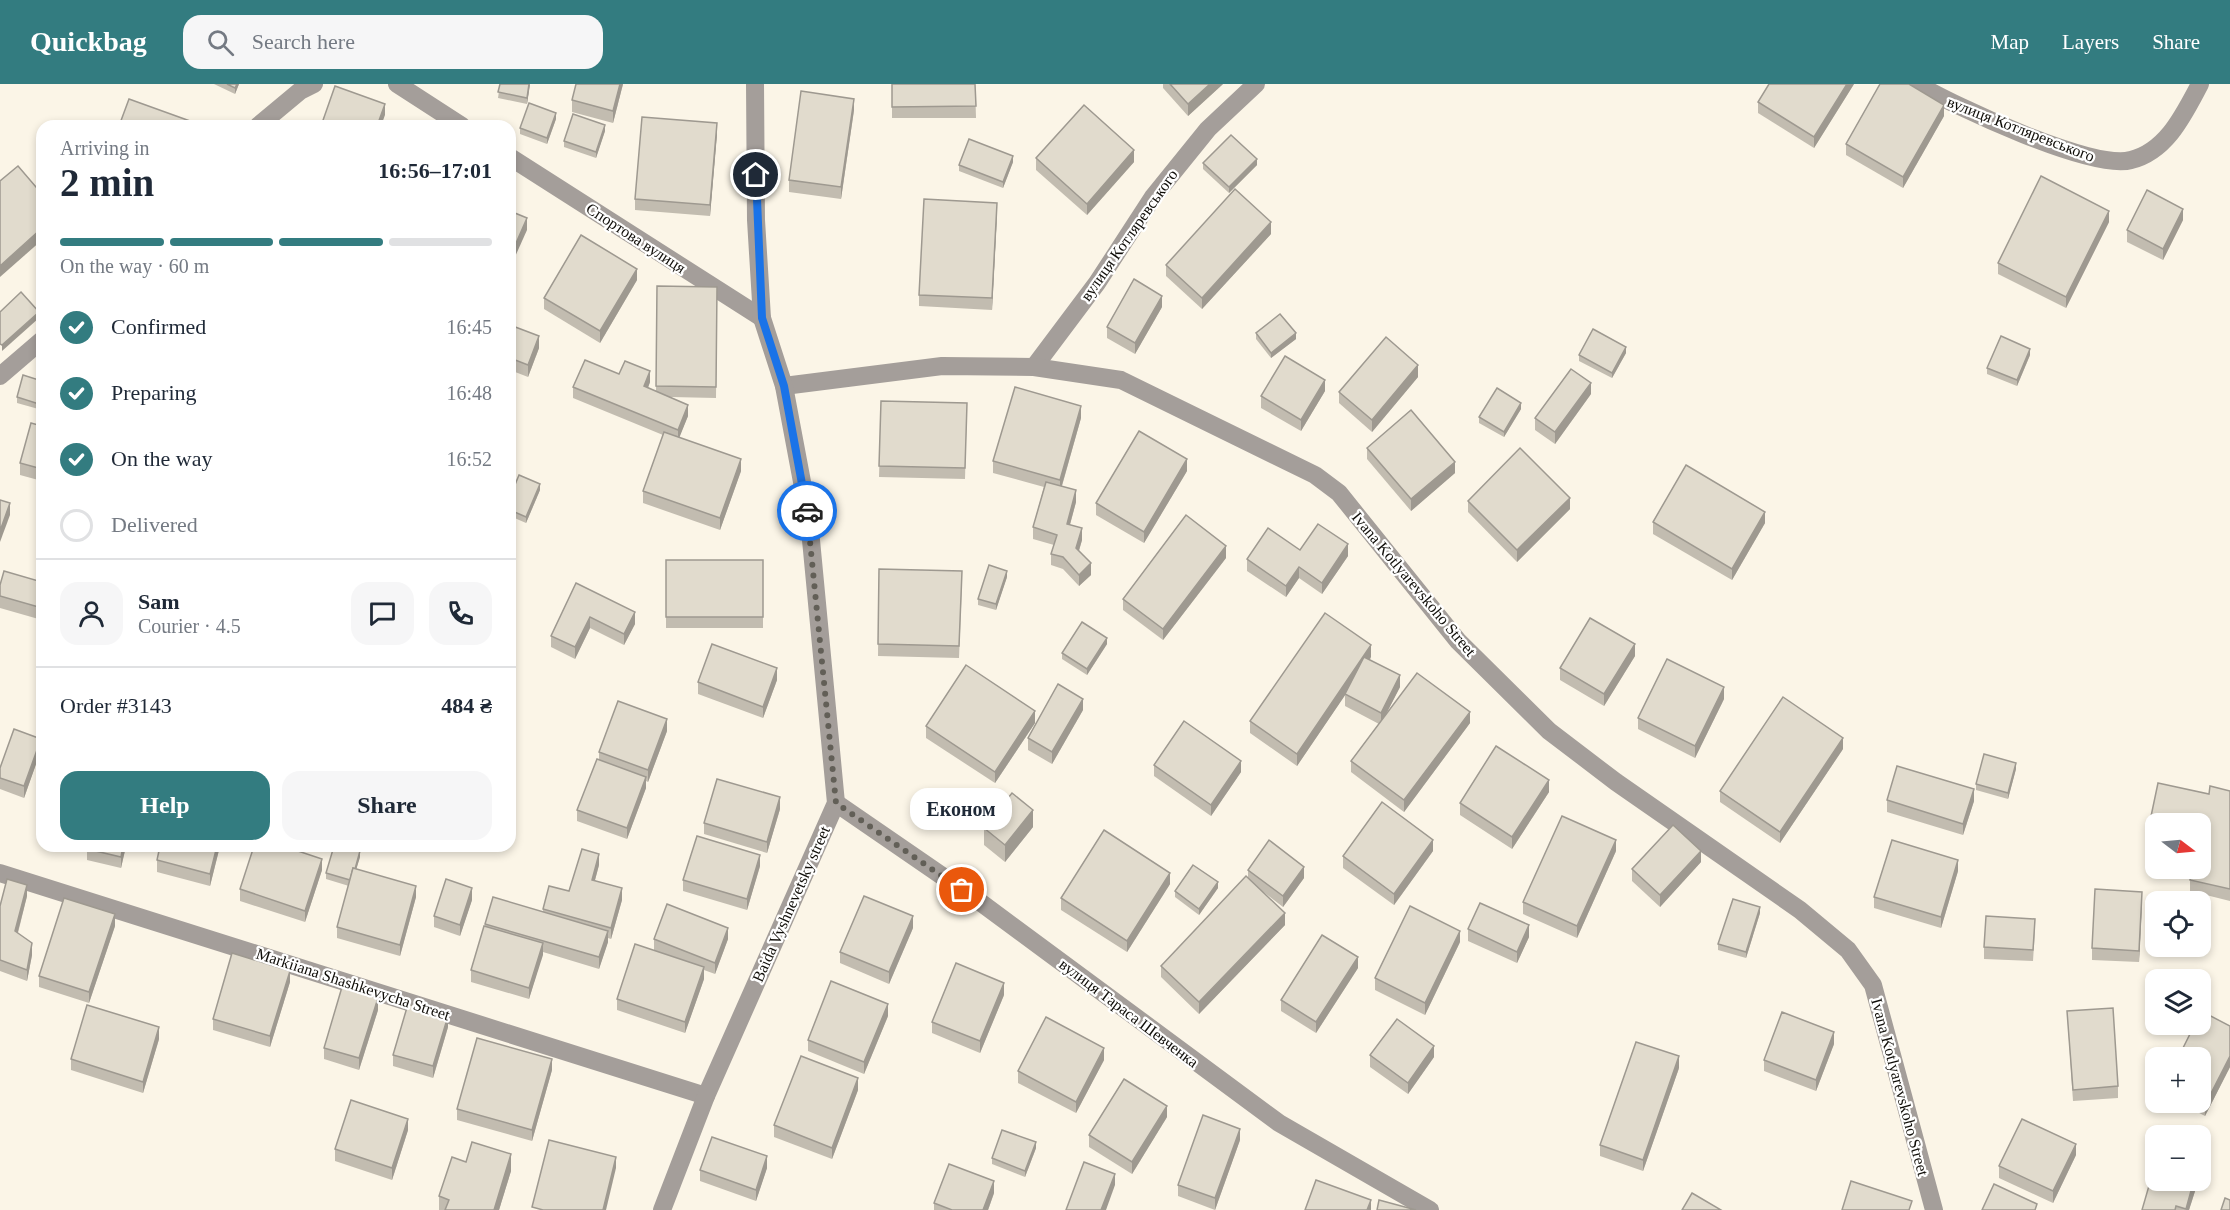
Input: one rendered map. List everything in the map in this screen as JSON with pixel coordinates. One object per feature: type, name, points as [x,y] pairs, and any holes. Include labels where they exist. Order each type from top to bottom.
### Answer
[{"type":"street","points":[[265,120],[300,92],[314,84]]},
{"type":"street","points":[[397,84],[453,120]]},
{"type":"street","name":"Baida Vyshnevetsky street","points":[[662,1210],[706,1096],[836,803],[809,519],[784,386],[762,318],[756,220],[754,84]]},
{"type":"street","name":"вулиця Котляревського","points":[[1034,367],[1097,283],[1153,197],[1208,129],[1256,84]]},
{"type":"street","name":"вулиця Котляревського","points":[[1917,84],[1946,101],[2061,148],[2101,160],[2131,161],[2152,150],[2168,137],[2200,84]]},
{"type":"street","name":"Спортова вулиця","points":[[516,161],[762,318]]},
{"type":"street","points":[[0,376],[36,345]]},
{"type":"street","name":"Ivana Kotlyarevskoho Street","points":[[784,386],[942,366],[1034,367],[1121,380],[1315,475],[1339,493],[1458,641],[1549,731],[1616,782],[1800,910],[1848,950],[1873,985],[1934,1210]]},
{"type":"street","name":"вулиця Тараса Шевченка","points":[[836,803],[980,902],[1279,1123],[1430,1210]]},
{"type":"street","name":"Markiiana Shashkevycha Street","points":[[0,873],[706,1096]]},
{"type":"building","points":[[500,84],[529,84],[527,98],[498,92]]},
{"type":"building","points":[[576,84],[620,84],[613,111],[572,100]]},
{"type":"building","points":[[892,84],[975,84],[976,106],[892,107]]},
{"type":"building","points":[[1170,84],[1210,84],[1188,104]]},
{"type":"building","points":[[1769,84],[1847,84],[1814,137],[1758,102]]},
{"type":"building","points":[[1880,84],[1909,84],[1944,105],[1903,177],[1846,144]]},
{"type":"building","points":[[335,86],[385,104],[379,120],[323,120]]},
{"type":"building","points":[[801,91],[854,99],[841,187],[789,180]]},
{"type":"building","points":[[129,99],[187,120],[121,120]]},
{"type":"building","points":[[529,103],[556,113],[547,138],[520,128]]},
{"type":"building","points":[[1084,105],[1134,150],[1087,204],[1036,158]]},
{"type":"building","points":[[573,114],[605,125],[596,152],[564,141]]},
{"type":"building","points":[[642,117],[717,123],[710,205],[635,199]]},
{"type":"building","points":[[1231,135],[1257,159],[1229,187],[1203,163]]},
{"type":"building","points":[[969,139],[1013,156],[1003,182],[959,165]]},
{"type":"building","points":[[18,166],[36,187],[36,233],[0,266],[0,181]]},
{"type":"building","points":[[2041,176],[2109,211],[2066,297],[1998,263]]},
{"type":"building","points":[[1235,189],[1271,222],[1202,298],[1166,265]]},
{"type":"building","points":[[2147,190],[2183,209],[2163,249],[2127,230]]},
{"type":"building","points":[[924,199],[997,203],[992,298],[919,295]]},
{"type":"building","points":[[516,213],[527,218],[516,243]]},
{"type":"building","points":[[581,235],[637,269],[600,331],[544,298]]},
{"type":"building","points":[[1134,279],[1162,296],[1135,343],[1107,327]]},
{"type":"building","points":[[657,286],[717,287],[716,387],[656,386]]},
{"type":"building","points":[[21,292],[36,309],[36,315],[2,345],[0,344],[0,312]]},
{"type":"building","points":[[1280,314],[1296,333],[1271,353],[1256,333]]},
{"type":"building","points":[[516,327],[539,336],[528,365],[516,360]]},
{"type":"building","points":[[1593,329],[1626,347],[1612,373],[1579,355]]},
{"type":"building","points":[[2001,336],[2030,349],[2017,380],[1987,368]]},
{"type":"building","points":[[1386,337],[1418,365],[1372,420],[1339,392]]},
{"type":"building","points":[[1285,356],[1325,380],[1301,420],[1261,396]]},
{"type":"building","points":[[585,360],[619,374],[625,361],[650,371],[644,386],[688,405],[678,430],[573,387]]},
{"type":"building","points":[[1571,369],[1591,383],[1555,432],[1535,418]]},
{"type":"building","points":[[23,375],[36,379],[36,403],[17,397]]},
{"type":"building","points":[[1015,387],[1081,406],[1060,480],[993,461]]},
{"type":"building","points":[[1497,388],[1521,403],[1504,432],[1479,417]]},
{"type":"building","points":[[881,401],[967,403],[965,468],[879,466]]},
{"type":"building","points":[[1411,410],[1455,462],[1411,499],[1367,448]]},
{"type":"building","points":[[31,423],[36,424],[36,467],[20,463]]},
{"type":"building","points":[[1139,431],[1187,459],[1144,532],[1096,503]]},
{"type":"building","points":[[664,432],[741,459],[720,518],[643,491]]},
{"type":"building","points":[[1520,448],[1570,498],[1517,550],[1468,501]]},
{"type":"building","points":[[1686,465],[1765,512],[1732,569],[1653,522]]},
{"type":"building","points":[[519,475],[540,484],[526,517],[516,513],[516,482]]},
{"type":"building","points":[[1046,482],[1076,490],[1067,524],[1082,528],[1076,548],[1091,563],[1079,575],[1063,557],[1051,554],[1057,535],[1033,527]]},
{"type":"building","points":[[0,500],[10,503],[0,531]]},
{"type":"building","points":[[1186,515],[1226,546],[1163,629],[1123,599]]},
{"type":"building","points":[[1318,524],[1348,544],[1322,583],[1299,567],[1286,586],[1247,559],[1268,528],[1300,550]]},
{"type":"building","points":[[666,560],[763,560],[763,617],[666,617]]},
{"type":"building","points":[[989,565],[1007,571],[996,604],[978,599]]},
{"type":"building","points":[[879,569],[962,571],[959,646],[878,644]]},
{"type":"building","points":[[4,571],[36,580],[36,606],[0,596]]},
{"type":"building","points":[[576,583],[635,612],[624,634],[590,617],[575,647],[551,636]]},
{"type":"building","points":[[1325,613],[1371,645],[1297,754],[1250,721]]},
{"type":"building","points":[[1590,618],[1635,644],[1604,694],[1560,668]]},
{"type":"building","points":[[1082,622],[1107,638],[1087,669],[1062,653]]},
{"type":"building","points":[[712,644],[777,668],[763,707],[698,682]]},
{"type":"building","points":[[1364,657],[1400,675],[1381,713],[1345,694]]},
{"type":"building","points":[[1667,659],[1724,687],[1695,746],[1638,718]]},
{"type":"building","points":[[966,665],[1035,711],[995,772],[926,726]]},
{"type":"building","points":[[1417,673],[1470,712],[1404,800],[1351,761]]},
{"type":"building","points":[[1058,684],[1083,699],[1052,752],[1028,738]]},
{"type":"building","points":[[1783,697],[1843,738],[1780,832],[1720,791]]},
{"type":"building","points":[[618,701],[667,719],[648,770],[599,752]]},
{"type":"building","points":[[1184,721],[1241,761],[1211,805],[1154,765]]},
{"type":"building","points":[[14,729],[36,737],[36,753],[24,786],[0,778],[0,768]]},
{"type":"building","points":[[1496,746],[1549,780],[1512,837],[1460,803]]},
{"type":"building","points":[[1984,754],[2016,763],[2008,793],[1976,784]]},
{"type":"building","points":[[597,759],[646,777],[627,828],[577,810]]},
{"type":"building","points":[[1897,766],[1974,789],[1963,824],[1887,800]]},
{"type":"building","points":[[717,779],[780,797],[767,842],[704,823]]},
{"type":"building","points":[[2158,783],[2209,794],[2210,786],[2230,791],[2230,889],[2190,880],[2211,879],[2211,813],[2152,813]]},
{"type":"building","points":[[1012,793],[1033,810],[1005,845],[984,828]]},
{"type":"building","points":[[1382,802],[1433,840],[1394,894],[1343,856]]},
{"type":"building","points":[[1562,816],[1616,840],[1577,926],[1523,902]]},
{"type":"building","points":[[1673,825],[1701,851],[1660,895],[1632,869]]},
{"type":"building","points":[[1104,830],[1170,873],[1127,941],[1061,898]]},
{"type":"building","points":[[697,836],[760,855],[747,899],[683,880]]},
{"type":"building","points":[[1269,840],[1304,867],[1283,896],[1248,870]]},
{"type":"building","points":[[1892,840],[1958,860],[1941,917],[1874,897]]},
{"type":"building","points":[[582,849],[599,854],[592,880],[622,888],[611,928],[543,909],[549,886],[569,891]]},
{"type":"building","points":[[100,852],[122,852],[121,857]]},
{"type":"building","points":[[159,852],[216,852],[210,874],[157,860]]},
{"type":"building","points":[[252,852],[301,852],[322,859],[305,911],[240,889]]},
{"type":"building","points":[[332,852],[360,852],[350,880],[326,873]]},
{"type":"building","points":[[1193,865],[1218,882],[1199,909],[1175,891]]},
{"type":"building","points":[[353,868],[416,886],[400,945],[337,927]]},
{"type":"building","points":[[1246,876],[1285,913],[1199,1002],[1161,966]]},
{"type":"building","points":[[7,879],[27,885],[15,931],[32,943],[27,970],[0,960],[0,906]]},
{"type":"building","points":[[446,879],[472,888],[460,925],[434,916]]},
{"type":"building","points":[[2095,889],[2142,892],[2139,951],[2092,948]]},
{"type":"building","points":[[864,896],[913,916],[889,972],[840,952]]},
{"type":"building","points":[[493,897],[608,931],[599,957],[485,924]]},
{"type":"building","points":[[64,898],[115,914],[89,992],[39,976]]},
{"type":"building","points":[[1733,899],[1760,907],[1746,952],[1718,944]]},
{"type":"building","points":[[1480,903],[1529,925],[1517,952],[1468,929]]},
{"type":"building","points":[[667,904],[728,928],[715,963],[654,939]]},
{"type":"building","points":[[1410,906],[1460,931],[1425,1003],[1375,978]]},
{"type":"building","points":[[1986,916],[2035,919],[2033,950],[1984,947]]},
{"type":"building","points":[[484,926],[543,943],[529,988],[471,970]]},
{"type":"building","points":[[1322,935],[1358,957],[1316,1022],[1281,1000]]},
{"type":"building","points":[[635,944],[704,967],[685,1022],[617,999]]},
{"type":"building","points":[[232,953],[290,971],[270,1036],[213,1019]]},
{"type":"building","points":[[956,963],[1004,983],[980,1041],[932,1022]]},
{"type":"building","points":[[831,981],[888,1004],[864,1062],[808,1040]]},
{"type":"building","points":[[342,987],[378,998],[359,1058],[324,1048]]},
{"type":"building","points":[[408,1004],[448,1016],[433,1066],[393,1055]]},
{"type":"building","points":[[87,1005],[159,1027],[143,1082],[71,1059]]},
{"type":"building","points":[[2113,1008],[2118,1086],[2073,1090],[2067,1011]]},
{"type":"building","points":[[1782,1012],[1834,1032],[1816,1080],[1764,1060]]},
{"type":"building","points":[[2211,1016],[2230,1026],[2230,1056],[2211,1093],[2211,1047],[2184,1047],[2190,1035],[2211,1035]]},
{"type":"building","points":[[1046,1017],[1104,1048],[1076,1102],[1018,1071]]},
{"type":"building","points":[[1397,1019],[1434,1046],[1408,1083],[1370,1055]]},
{"type":"building","points":[[477,1038],[552,1059],[532,1130],[457,1109]]},
{"type":"building","points":[[1636,1042],[1679,1056],[1643,1160],[1600,1145]]},
{"type":"building","points":[[801,1056],[858,1078],[832,1148],[774,1125]]},
{"type":"building","points":[[1124,1079],[1167,1106],[1132,1162],[1089,1135]]},
{"type":"building","points":[[351,1100],[408,1119],[392,1168],[335,1149]]},
{"type":"building","points":[[1203,1115],[1240,1129],[1215,1198],[1178,1185]]},
{"type":"building","points":[[2022,1119],[2076,1144],[2053,1191],[1999,1166]]},
{"type":"building","points":[[1002,1130],[1036,1142],[1025,1171],[992,1158]]},
{"type":"building","points":[[712,1137],[767,1156],[756,1190],[700,1170]]},
{"type":"building","points":[[549,1140],[616,1157],[603,1210],[543,1210],[532,1207]]},
{"type":"building","points":[[472,1142],[511,1154],[494,1210],[445,1210],[449,1200],[439,1196],[452,1157],[466,1162]]},
{"type":"building","points":[[1084,1162],[1115,1174],[1101,1210],[1066,1210]]},
{"type":"building","points":[[949,1164],[994,1181],[983,1210],[952,1210],[934,1203]]},
{"type":"building","points":[[1316,1180],[1371,1200],[1367,1210],[1305,1210]]},
{"type":"building","points":[[1851,1181],[1912,1201],[1909,1210],[1842,1210]]},
{"type":"building","points":[[1994,1184],[2037,1204],[2035,1210],[1982,1210]]},
{"type":"building","points":[[2147,1191],[2191,1191],[2186,1209],[2176,1206],[2175,1210],[2142,1210]]},
{"type":"building","points":[[1692,1193],[1721,1210],[1682,1210]]},
{"type":"building","points":[[2225,1198],[2230,1200],[2230,1210],[2221,1210]]},
{"type":"building","points":[[1379,1200],[1416,1210],[1377,1210]]},
{"type":"way so far","points":[[807,511],[836,803],[962,890]]},
{"type":"place","name":"Економ","points":[[962,890]]},
{"type":"route","points":[[756,175],[756,220],[762,318],[784,386],[807,511]]}]
